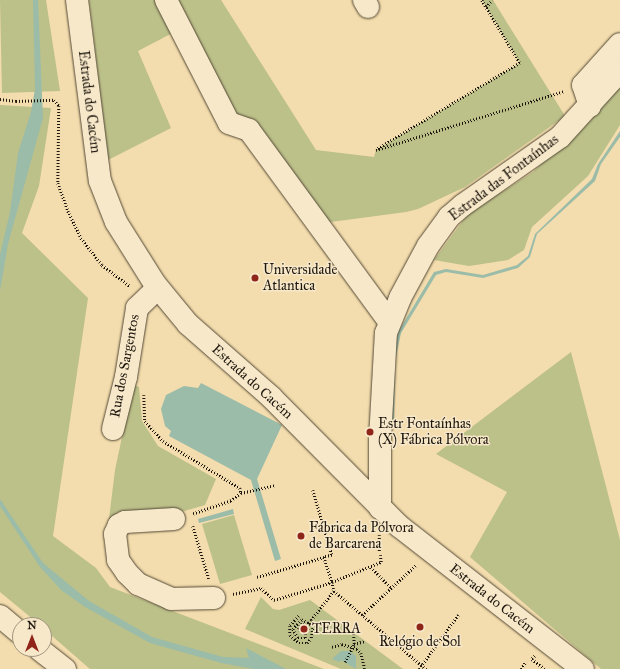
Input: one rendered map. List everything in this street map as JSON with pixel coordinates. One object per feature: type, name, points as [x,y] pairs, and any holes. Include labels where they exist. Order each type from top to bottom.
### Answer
[{"type":"street","name":"Estrada do Cacém","points":[[76,0],[100,180],[116,222],[153,293],[271,397],[399,526],[583,669]]},
{"type":"street","points":[[166,0],[229,123],[249,130],[389,321]]},
{"type":"street","points":[[590,106],[583,85],[620,44]]},
{"type":"street","name":"Estrada das Fontaínhas","points":[[380,508],[380,439],[386,333],[389,321],[428,246],[449,217],[546,149],[590,106],[620,71]]},
{"type":"street","name":"Rua dos Sargentos","points":[[113,430],[126,377],[136,308],[153,293]]},
{"type":"street","points":[[185,519],[125,522],[119,525],[114,534],[118,560],[126,573],[138,584],[171,598],[214,598]]},
{"type":"street","points":[[0,616],[12,626]]},
{"type":"street","points":[[49,657],[65,669]]},
{"type":"path","points":[[482,0],[520,63],[376,150],[583,85]]},
{"type":"path","points":[[486,7],[492,0]]},
{"type":"path","points":[[0,99],[16,101],[54,100],[59,106],[58,183],[81,238],[102,265],[153,293]]},
{"type":"path","points":[[144,391],[145,421],[163,441],[240,488],[241,493]]},
{"type":"path","points":[[275,485],[241,493],[231,501],[185,519],[214,598],[261,588],[274,600],[332,582],[370,567],[381,562],[380,555]]},
{"type":"path","points":[[257,577],[332,555],[313,490]]},
{"type":"path","points":[[325,531],[347,525]]},
{"type":"path","points":[[324,557],[334,592],[426,669]]},
{"type":"path","points":[[362,615],[417,564],[421,568]]},
{"type":"path","points":[[370,567],[391,588]]},
{"type":"path","points":[[306,625],[334,592]]},
{"type":"path","points":[[419,669],[458,614]]},
{"type":"path","points":[[299,616],[290,626],[290,635],[299,643],[307,643],[311,638],[313,626],[302,620],[294,629],[298,638],[305,638],[305,634],[310,628],[303,623],[298,629],[305,634]]},
{"type":"path","points":[[345,662],[353,645],[352,631]]},
{"type":"path","points":[[332,647],[342,644],[353,645],[365,641]]},
{"type":"path","points":[[353,645],[361,653],[365,669]]},
{"type":"path","points":[[532,659],[545,669]]},
{"type":"path","points":[[520,669],[526,661]]},
{"type":"green space","points":[[0,0],[46,0],[60,91],[2,93]]},
{"type":"green space","points":[[89,0],[221,0],[316,150],[374,157],[376,150],[520,63],[482,0],[493,0],[565,116],[465,187],[418,209],[406,212],[316,224],[229,123],[180,29],[138,51],[171,128],[108,160]]},
{"type":"green space","points":[[620,86],[620,125],[588,176],[532,227],[524,250],[508,260],[469,266],[434,260],[468,214],[533,172]]},
{"type":"green space","points":[[0,105],[51,108],[39,186],[22,233],[88,298],[53,536],[96,568],[110,587],[324,669],[90,669],[52,636],[52,617],[30,617],[0,592]]},
{"type":"green space","points":[[571,352],[620,540],[620,669],[601,669],[470,557],[507,492],[436,454]]},
{"type":"green space","points":[[133,385],[139,387],[142,421],[158,446],[216,479],[205,505],[181,512],[179,514],[117,512],[115,525],[108,527],[115,470]]},
{"type":"green space","points":[[234,515],[252,575],[220,584],[202,524]]},
{"type":"green space","points":[[261,597],[273,609],[279,610],[310,600],[403,669],[341,669],[245,629]]},
{"type":"shaded area","points":[[33,0],[38,0],[43,118],[8,244],[0,291],[0,255],[10,212],[18,153],[31,112],[35,89]]},
{"type":"shaded area","points":[[620,131],[620,137],[601,164],[595,181],[537,234],[530,257],[518,268],[483,278],[446,272],[436,275],[401,333],[395,361],[394,428],[390,428],[392,360],[398,332],[434,272],[446,269],[483,275],[517,265],[528,256],[535,234],[592,179],[598,164]]},
{"type":"shaded area","points":[[201,383],[282,425],[257,479],[281,559],[275,561],[251,480],[169,436],[171,431],[165,426],[161,409],[166,395],[184,386],[198,388]]},
{"type":"shaded area","points":[[0,499],[43,563],[89,601],[152,637],[223,657],[249,658],[246,648],[286,669],[254,669],[221,663],[150,643],[85,607],[61,590],[40,567],[0,506]]},
{"type":"shaded area","points":[[233,509],[234,514],[199,523],[198,519]]},
{"type":"shaded area","points":[[341,651],[349,651],[356,656],[356,669],[341,660],[339,662],[332,659]]},
{"type":"place","name":"Universidade Atlantica","points":[[255,278]]},
{"type":"place","name":"Estr Fontaínhas (X) Fábrica Pólvora","points":[[370,432]]},
{"type":"place","name":"Fábrica da Pólvora de Barcarena","points":[[301,536]]},
{"type":"place","name":"Relógio de Sol","points":[[420,627]]},
{"type":"place","name":"TERRA","points":[[304,629]]}]
